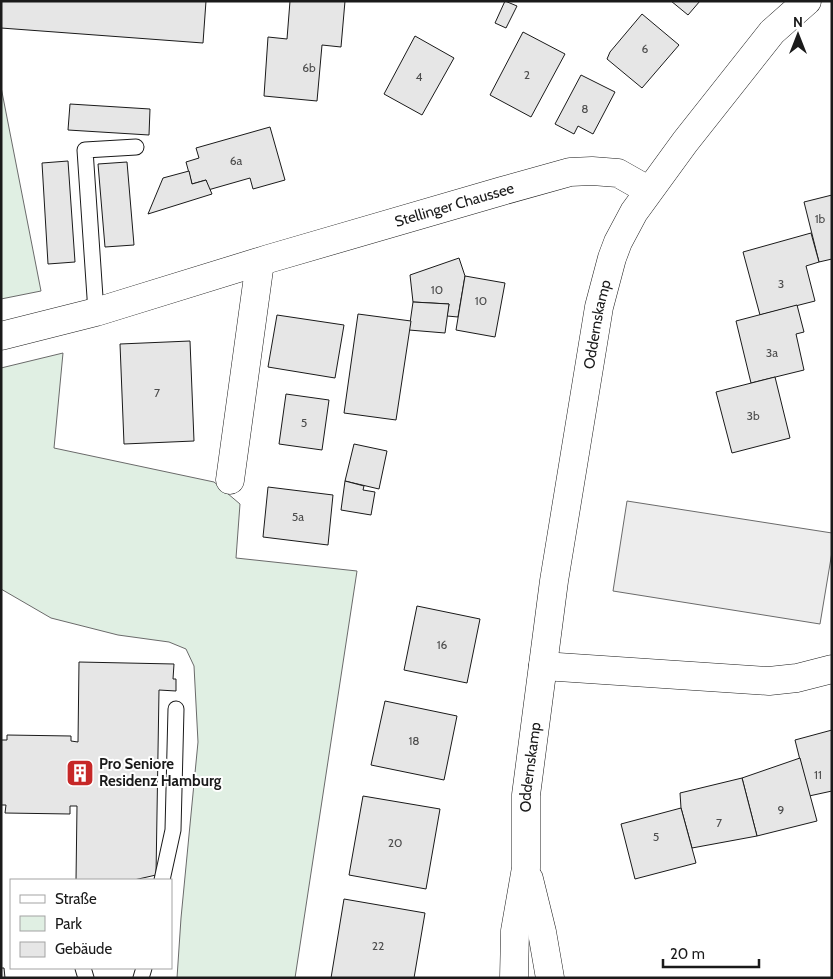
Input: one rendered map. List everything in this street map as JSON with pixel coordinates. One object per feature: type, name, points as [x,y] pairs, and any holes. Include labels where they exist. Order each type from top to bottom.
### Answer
[{"type":"main road","name":"Oddernskamp","points":[[772,32],[788,1]]},
{"type":"main road","name":"Oddernskamp","points":[[514,978],[515,931],[526,868],[526,795],[543,666],[570,478],[599,307],[618,242],[648,190],[772,32],[807,1]]},
{"type":"main road","name":"Stellinger Chaussee","points":[[1,336],[96,312],[570,172],[618,173],[648,190]]},
{"type":"main road","points":[[230,480],[260,262]]},
{"type":"main road","points":[[543,666],[769,682],[797,678],[832,669]]},
{"type":"main road","name":"Oddernskamp","points":[[526,868],[542,932],[550,978]]},
{"type":"lane","points":[[96,312],[85,150],[136,147]]},
{"type":"lane","points":[[162,879],[173,830],[176,709]]},
{"type":"green space","points":[[1,87],[41,291],[1,299]]},
{"type":"green space","points":[[63,353],[54,448],[214,482],[240,504],[236,558],[357,571],[295,978],[177,978],[198,742],[194,666],[186,649],[169,642],[118,635],[51,618],[1,589],[1,368]]},
{"type":"shaded area","points":[[627,501],[832,533],[832,552],[820,624],[613,591]]},
{"type":"building","points":[[1,1],[206,1],[203,43],[1,28]]},
{"type":"building","points":[[290,1],[345,1],[341,47],[322,45],[317,101],[264,96],[268,37],[287,39]]},
{"type":"building","points":[[505,1],[517,6],[506,28],[495,23]]},
{"type":"building","points":[[671,1],[700,1],[688,15]]},
{"type":"building","points":[[642,14],[679,45],[642,88],[607,59],[610,52]]},
{"type":"building","points":[[523,32],[565,54],[531,117],[490,95]]},
{"type":"building","points":[[415,36],[454,58],[422,115],[384,94]]},
{"type":"building","points":[[581,75],[615,92],[593,134],[578,126],[574,134],[555,124]]},
{"type":"building","points":[[70,104],[150,109],[149,135],[68,130]]},
{"type":"building","points":[[270,127],[285,180],[253,189],[250,178],[208,190],[206,180],[192,184],[186,162],[199,158],[196,148]]},
{"type":"building","points":[[68,161],[75,262],[48,264],[42,163]]},
{"type":"building","points":[[127,162],[134,245],[105,247],[98,164]]},
{"type":"building","points":[[189,171],[192,184],[206,180],[212,194],[148,214],[163,178]]},
{"type":"building","points":[[832,195],[832,259],[819,262],[804,202]]},
{"type":"building","points":[[811,233],[819,262],[806,266],[815,301],[760,315],[743,252]]},
{"type":"building","points":[[459,258],[465,276],[458,317],[447,316],[449,304],[413,302],[410,275]]},
{"type":"building","points":[[465,276],[505,283],[495,337],[456,330]]},
{"type":"building","points":[[413,302],[449,304],[445,333],[409,330]]},
{"type":"building","points":[[797,305],[804,332],[796,334],[804,370],[751,383],[736,321]]},
{"type":"building","points":[[358,314],[411,321],[396,420],[344,413]]},
{"type":"building","points":[[277,315],[344,325],[335,378],[268,367]]},
{"type":"building","points":[[190,341],[194,441],[124,444],[120,344]]},
{"type":"building","points":[[775,377],[790,438],[732,453],[716,392]]},
{"type":"building","points":[[286,394],[329,400],[322,450],[279,444]]},
{"type":"building","points":[[354,444],[387,451],[379,489],[345,481]]},
{"type":"building","points":[[345,481],[364,486],[363,490],[375,492],[371,515],[341,510]]},
{"type":"building","points":[[268,487],[333,495],[328,545],[263,537]]},
{"type":"building","points":[[417,606],[480,619],[467,683],[404,670]]},
{"type":"building","name":"Pro Seniore Residenz Hamburg","points":[[79,662],[174,664],[173,679],[176,679],[176,691],[159,690],[156,875],[138,879],[76,879],[77,806],[70,806],[70,814],[5,813],[6,805],[1,805],[1,740],[7,740],[7,735],[71,736],[71,741],[78,742]]},
{"type":"building","points":[[385,701],[457,716],[444,780],[371,765]]},
{"type":"building","points":[[832,730],[832,791],[809,796],[795,740]]},
{"type":"building","points":[[800,758],[817,821],[757,836],[742,778]]},
{"type":"building","points":[[742,778],[757,836],[692,848],[681,808],[680,793]]},
{"type":"building","points":[[363,796],[440,809],[426,889],[349,875]]},
{"type":"building","points":[[681,808],[696,863],[635,879],[621,824]]},
{"type":"building","points":[[344,899],[425,913],[414,978],[331,978]]},
{"type":"building","points":[[1,968],[4,968],[5,978],[1,978]]},
{"type":"place","name":"Pro Seniore Residenz Hamburg","points":[[80,773]]}]
